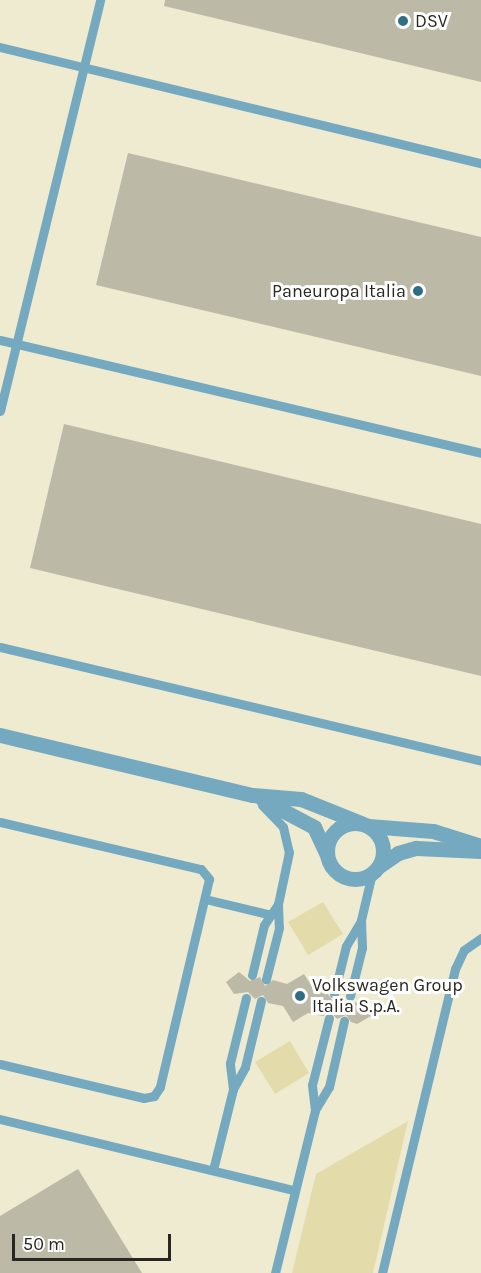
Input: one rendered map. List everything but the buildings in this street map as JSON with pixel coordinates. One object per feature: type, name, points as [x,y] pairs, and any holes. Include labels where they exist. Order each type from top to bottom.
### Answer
[{"type":"street","points":[[0,735],[252,795],[301,799],[376,831],[383,848],[376,870]]},
{"type":"street","points":[[252,795],[314,827],[336,872],[345,877],[364,878],[398,853],[416,848],[481,851]]},
{"type":"street","points":[[327,855],[335,830],[343,825],[364,824],[433,831],[481,846]]},
{"type":"lane","points":[[0,411],[100,0]]},
{"type":"lane","points":[[0,47],[481,163]]},
{"type":"lane","points":[[0,340],[481,453]]},
{"type":"lane","points":[[0,647],[481,761]]},
{"type":"lane","points":[[252,795],[278,820],[287,835],[289,852],[278,904],[279,928],[266,979]]},
{"type":"lane","points":[[0,822],[201,869],[209,879],[160,1087],[154,1096],[144,1098],[0,1064]]},
{"type":"lane","points":[[334,994],[346,946],[361,920],[376,870]]},
{"type":"lane","points":[[205,899],[271,915]]},
{"type":"lane","points":[[252,975],[264,925],[278,904]]},
{"type":"lane","points":[[350,996],[362,948],[361,920]]},
{"type":"lane","points":[[382,1273],[455,969],[464,951],[481,938]]},
{"type":"lane","points":[[232,1089],[230,1063],[246,998]]},
{"type":"lane","points":[[213,1170],[232,1089],[244,1067],[261,1001]]},
{"type":"lane","points":[[315,1110],[312,1085],[329,1018]]},
{"type":"lane","points":[[275,1273],[315,1110],[328,1087],[344,1021]]},
{"type":"lane","points":[[0,1119],[294,1190]]},
{"type":"shaded area","points":[[0,0],[481,0],[481,1273],[0,1273]]},
{"type":"shaded area","points":[[323,902],[343,934],[308,955],[288,922]]},
{"type":"shaded area","points":[[290,1041],[309,1073],[275,1094],[255,1062]]},
{"type":"shaded area","points":[[408,1121],[373,1273],[292,1273],[316,1174]]},
{"type":"place","name":"DSV","points":[[403,21]]},
{"type":"place","name":"Paneuropa Italia","points":[[418,291]]},
{"type":"place","name":"Volkswagen Group Italia S.p.A.","points":[[300,996]]}]
